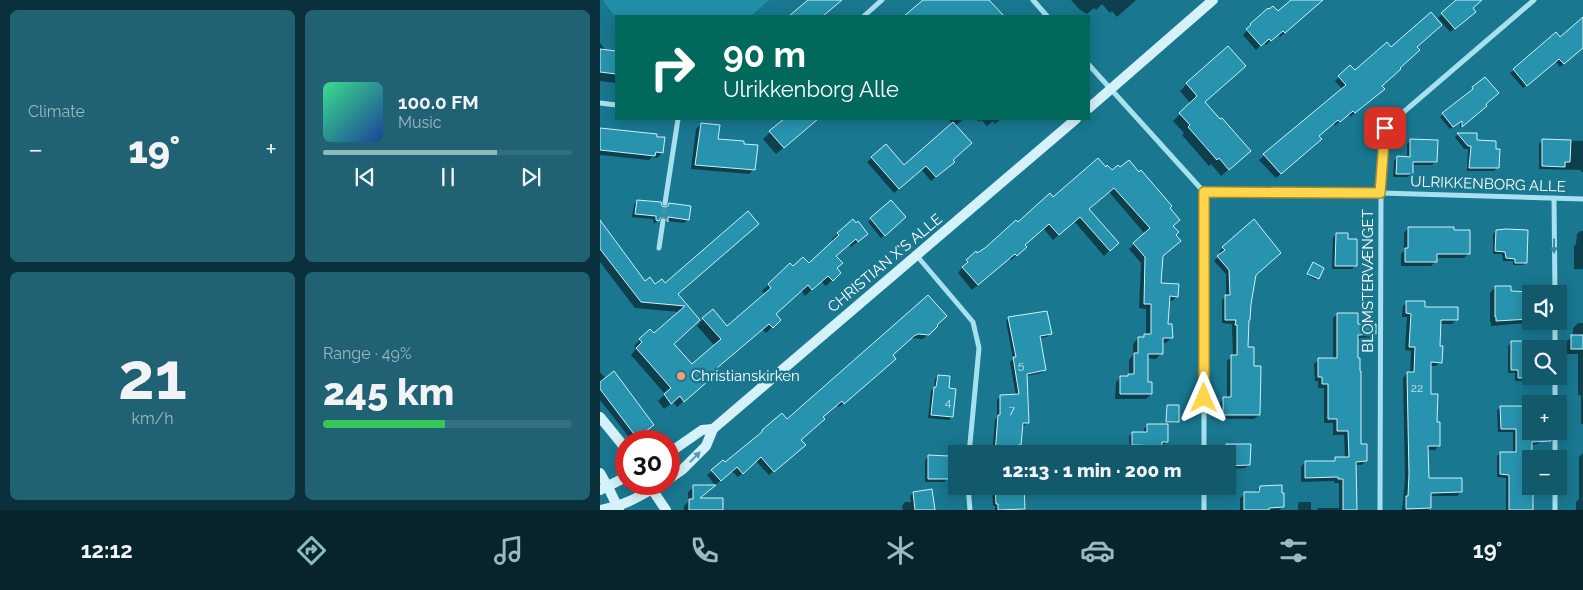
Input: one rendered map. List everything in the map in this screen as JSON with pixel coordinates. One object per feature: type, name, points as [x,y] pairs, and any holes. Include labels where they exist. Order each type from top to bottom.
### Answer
[{"type":"street","points":[[865,15],[882,0]]},
{"type":"street","points":[[1033,0],[1046,15]]},
{"type":"street","points":[[1090,107],[1213,0]]},
{"type":"street","name":"BLOMSTERVÆNGET","points":[[1380,510],[1380,193],[1385,128],[1534,0]]},
{"type":"street","points":[[1090,66],[1204,192],[1204,445]]},
{"type":"street","points":[[600,103],[615,105]]},
{"type":"street","points":[[665,203],[678,120]]},
{"type":"street","name":"CHRISTIAN X'S ALLE","points":[[680,471],[706,446],[713,429],[1075,120]]},
{"type":"street","name":"ULRIKKENBORG ALLE","points":[[1204,192],[1380,193],[1583,200]]},
{"type":"street","points":[[1554,198],[1554,285]]},
{"type":"street","points":[[659,248],[663,221]]},
{"type":"street","points":[[917,256],[973,322],[979,348],[970,445]]},
{"type":"street","points":[[600,417],[615,435]]},
{"type":"street","name":"CHRISTIAN X'S ALLE","points":[[680,445],[702,430],[713,429]]},
{"type":"street","points":[[600,473],[604,488],[618,508]]},
{"type":"street","points":[[600,510],[618,508],[633,501],[640,495]]},
{"type":"street","points":[[656,495],[666,510]]},
{"type":"street","points":[[969,495],[970,510]]},
{"type":"street","points":[[1204,495],[1204,510]]},
{"type":"street","points":[[1555,495],[1555,510]]},
{"type":"shaded area","points":[[603,0],[769,0],[752,15],[615,15],[615,17]]},
{"type":"building","points":[[808,0],[842,0],[824,15],[790,15]]},
{"type":"building","points":[[923,0],[989,0],[1003,15],[905,15]]},
{"type":"building","points":[[1291,0],[1323,0],[1285,33],[1283,31],[1271,41],[1269,39],[1261,46],[1246,29],[1268,8],[1273,6],[1278,11]]},
{"type":"building","points":[[1456,0],[1482,0],[1473,8],[1476,12],[1455,29],[1441,13]]},
{"type":"building","points":[[1431,12],[1442,25],[1417,47],[1420,50],[1382,86],[1385,89],[1355,113],[1353,111],[1340,122],[1338,120],[1319,136],[1322,139],[1281,174],[1263,154],[1346,85],[1338,76],[1350,65],[1355,70],[1387,42],[1391,47]]},
{"type":"building","points":[[1583,17],[1583,48],[1564,64],[1559,59],[1527,86],[1513,69],[1556,32],[1560,37]]},
{"type":"building","points":[[1228,46],[1246,66],[1205,102],[1251,151],[1229,170],[1219,158],[1217,160],[1188,127],[1190,125],[1179,113],[1197,96],[1186,83]]},
{"type":"building","points":[[600,49],[615,51],[615,74],[600,72]]},
{"type":"building","points":[[1485,77],[1499,93],[1462,127],[1462,121],[1453,127],[1442,113]]},
{"type":"building","points":[[783,120],[817,120],[784,148],[769,131]]},
{"type":"building","points":[[953,122],[972,143],[953,160],[955,162],[936,177],[926,166],[899,189],[871,157],[886,144],[904,165]]},
{"type":"building","points":[[701,123],[720,125],[718,139],[744,141],[744,144],[758,145],[755,170],[695,165]]},
{"type":"building","points":[[600,128],[657,134],[657,137],[665,137],[663,153],[656,152],[655,156],[600,150]]},
{"type":"building","points":[[1457,133],[1477,133],[1477,140],[1496,141],[1496,149],[1500,149],[1499,168],[1469,168],[1471,146],[1468,146]]},
{"type":"building","points":[[1410,139],[1438,140],[1437,162],[1413,162],[1413,174],[1396,174],[1397,156],[1410,157]]},
{"type":"building","points":[[1542,139],[1571,140],[1570,162],[1565,162],[1565,167],[1542,166]]},
{"type":"building","points":[[1098,158],[1106,167],[1107,165],[1112,170],[1129,160],[1139,172],[1141,170],[1172,206],[1170,208],[1180,220],[1173,226],[1179,232],[1176,235],[1181,241],[1163,256],[1161,283],[1179,284],[1178,297],[1170,296],[1168,324],[1172,324],[1173,338],[1163,338],[1163,354],[1148,354],[1148,382],[1152,382],[1152,394],[1120,394],[1120,376],[1134,374],[1134,353],[1138,353],[1138,337],[1144,337],[1144,334],[1151,334],[1151,304],[1144,304],[1145,257],[1133,243],[1150,228],[1114,188],[1089,209],[1119,243],[1110,251],[1080,217],[1059,235],[1049,224],[1025,245],[1027,247],[1017,256],[1015,254],[978,285],[962,267],[968,262],[966,260],[976,251],[977,253],[985,248],[1050,193],[1053,197]]},
{"type":"building","points":[[637,200],[661,202],[662,206],[665,207],[669,203],[691,206],[689,220],[668,217],[668,222],[664,217],[661,217],[659,221],[656,220],[656,216],[635,214]]},
{"type":"building","points":[[891,200],[906,217],[885,236],[870,218]]},
{"type":"building","points":[[748,211],[759,224],[678,294],[700,320],[674,344],[692,364],[721,339],[702,318],[713,309],[727,326],[771,288],[768,284],[790,263],[793,266],[803,257],[809,263],[853,219],[856,223],[858,221],[868,234],[858,242],[856,239],[836,256],[843,263],[837,268],[841,273],[833,281],[828,276],[812,290],[808,285],[776,314],[781,320],[773,328],[769,324],[704,379],[707,382],[684,402],[680,396],[671,404],[664,394],[671,388],[636,348],[642,342],[639,339],[650,329],[654,333],[685,306],[641,302],[600,249],[600,220],[645,281],[650,277],[655,284],[662,279],[665,283]]},
{"type":"building","points":[[1254,219],[1281,253],[1256,275],[1251,304],[1248,347],[1254,347],[1254,366],[1261,366],[1260,415],[1223,415],[1223,397],[1231,397],[1231,355],[1237,355],[1237,325],[1235,325],[1236,320],[1225,320],[1225,295],[1230,295],[1229,270],[1217,256],[1225,250],[1222,247]]},
{"type":"building","points":[[1408,227],[1454,227],[1454,230],[1470,230],[1470,254],[1437,254],[1437,262],[1405,262],[1405,248],[1408,248]]},
{"type":"building","points":[[1496,230],[1528,230],[1527,263],[1515,263],[1515,259],[1506,258],[1505,252],[1495,251]]},
{"type":"building","points":[[1336,233],[1348,233],[1348,239],[1357,239],[1357,266],[1335,266]]},
{"type":"building","points":[[1313,262],[1324,268],[1319,279],[1307,274]]},
{"type":"building","points":[[1495,286],[1511,286],[1511,291],[1522,292],[1522,320],[1496,321]]},
{"type":"building","points":[[928,295],[947,316],[929,335],[918,334],[914,336],[893,355],[896,359],[844,404],[842,401],[823,417],[825,419],[801,440],[806,445],[774,472],[761,457],[743,474],[737,467],[721,481],[711,470],[723,460],[725,462],[782,413],[787,419]]},
{"type":"building","points":[[1406,301],[1425,301],[1425,307],[1458,307],[1458,320],[1441,320],[1440,346],[1443,346],[1442,363],[1431,362],[1431,394],[1438,394],[1437,422],[1440,422],[1440,446],[1428,446],[1429,478],[1462,478],[1462,492],[1431,493],[1431,508],[1406,509],[1409,474],[1407,372],[1414,372],[1415,347],[1409,347],[1411,314],[1406,313]]},
{"type":"building","points":[[1047,311],[1052,334],[1040,336],[1046,370],[1027,374],[1029,423],[1023,423],[1021,445],[996,445],[998,415],[1000,415],[1000,395],[1019,394],[1013,357],[1016,357],[1008,317]]},
{"type":"building","points":[[1337,313],[1358,313],[1358,324],[1376,324],[1376,334],[1358,335],[1358,358],[1360,358],[1361,371],[1361,444],[1367,444],[1367,461],[1356,462],[1357,510],[1343,510],[1343,479],[1338,479],[1338,477],[1305,478],[1305,461],[1335,461],[1335,457],[1349,457],[1348,431],[1337,431],[1337,419],[1328,419],[1328,384],[1322,384],[1322,377],[1318,377],[1318,358],[1337,358]]},
{"type":"building","points":[[1571,335],[1583,335],[1583,349],[1571,349]]},
{"type":"building","points":[[1511,341],[1522,341],[1522,378],[1518,378],[1518,370],[1511,370]]},
{"type":"building","points":[[614,371],[654,425],[647,430],[631,430],[600,389],[600,382]]},
{"type":"building","points":[[938,375],[950,376],[949,388],[956,389],[953,417],[931,415],[934,387],[936,387]]},
{"type":"building","points":[[1167,405],[1179,405],[1179,422],[1166,422]]},
{"type":"building","points":[[1500,406],[1522,406],[1522,440],[1551,440],[1532,442],[1532,450],[1522,450],[1522,495],[1533,495],[1533,510],[1509,510],[1509,475],[1500,474],[1500,452],[1516,452],[1516,429],[1501,429]]},
{"type":"building","points":[[1147,424],[1168,424],[1168,442],[1162,442],[1162,445],[1132,445],[1132,432],[1147,432]]},
{"type":"building","points":[[1251,444],[1250,465],[1236,466],[1236,445],[1226,445]]},
{"type":"building","points":[[928,455],[948,456],[948,479],[928,479]]},
{"type":"building","points":[[693,485],[716,485],[700,498],[723,498],[723,510],[689,510],[689,499],[693,499]]},
{"type":"building","points":[[1282,485],[1284,507],[1269,508],[1269,510],[1244,510],[1244,492],[1259,492],[1260,486]]},
{"type":"building","points":[[932,489],[935,510],[915,510],[913,492]]},
{"type":"building","points":[[996,495],[1024,495],[1025,509],[998,510],[998,504],[996,504]]},
{"type":"tunnel","points":[[663,221],[665,203]]},
{"type":"place","name":"Christianskirken","points":[[681,376]]},
{"type":"route","points":[[1204,398],[1204,192],[1380,193],[1385,128]]}]
